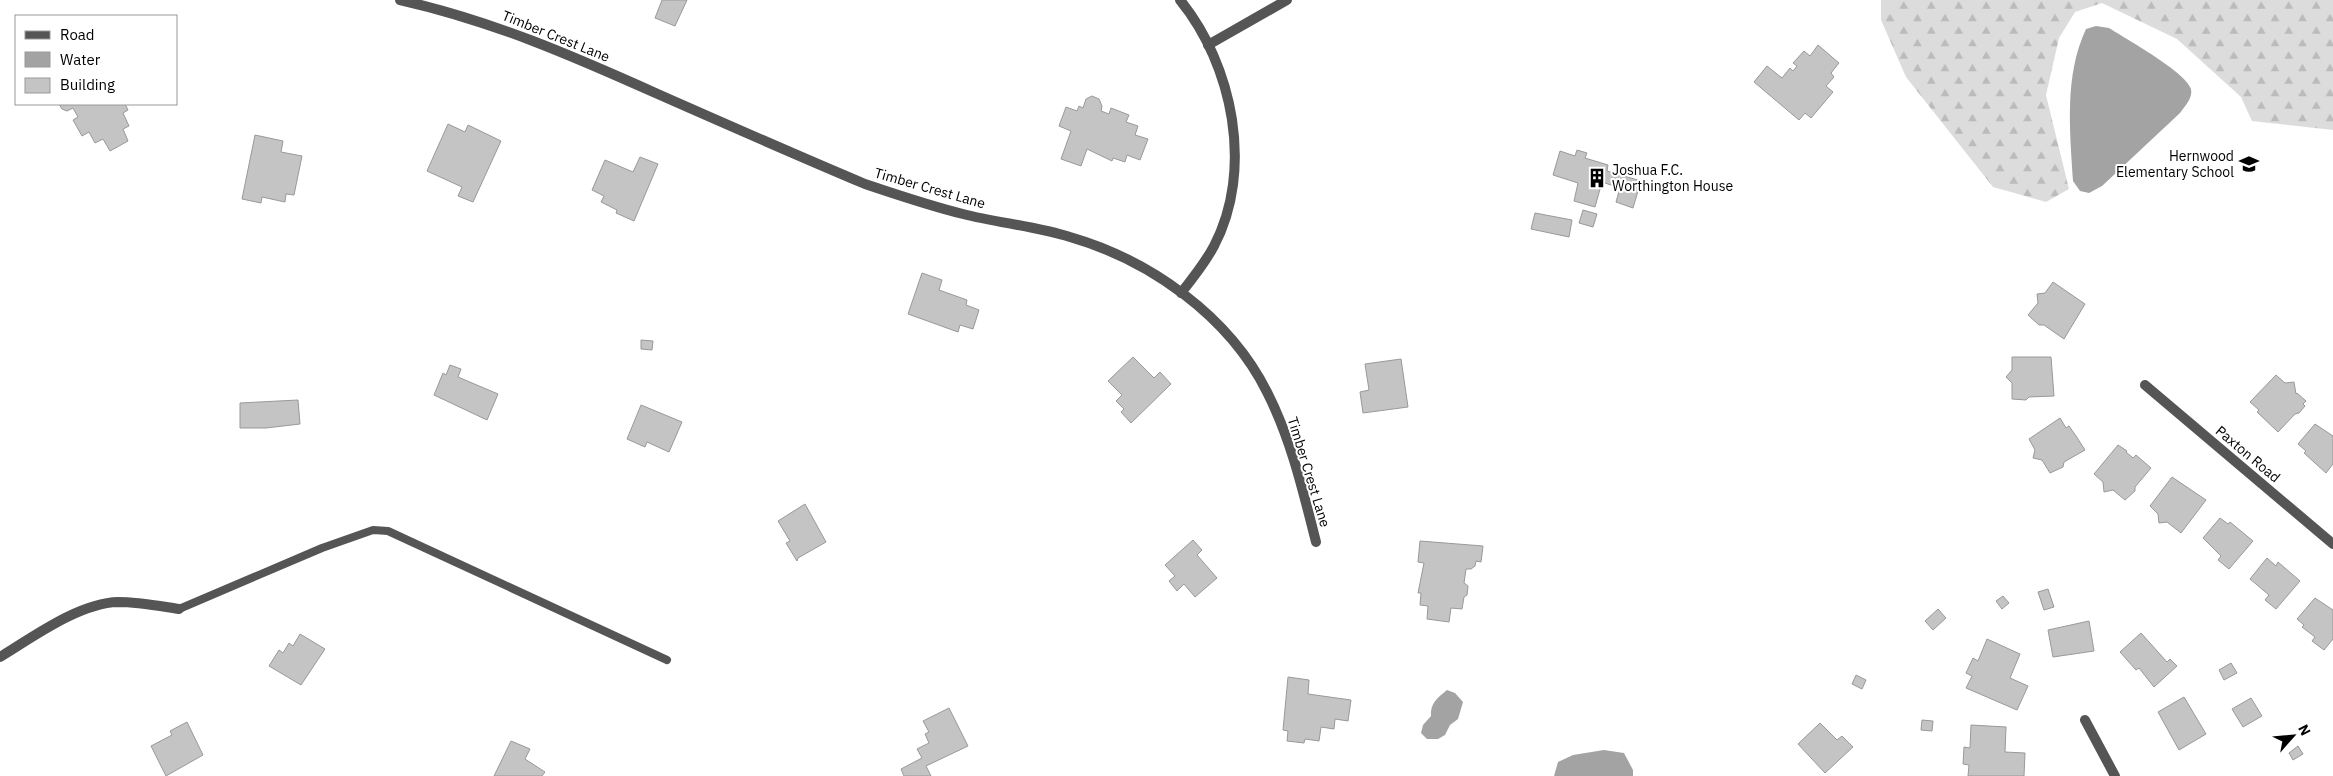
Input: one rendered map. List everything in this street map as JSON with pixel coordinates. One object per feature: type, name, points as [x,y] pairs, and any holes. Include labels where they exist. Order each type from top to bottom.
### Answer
[{"type":"street","name":"Timber Crest Lane","points":[[400,0],[498,27],[556,49],[801,157],[881,190],[963,214],[1070,236],[1109,250],[1147,269],[1181,293],[1216,323],[1242,353],[1266,391],[1286,435],[1316,542]]},
{"type":"street","points":[[1180,0],[1208,45],[1223,76],[1231,110],[1235,146],[1232,183],[1226,213],[1215,244],[1200,269],[1181,293]]},
{"type":"street","points":[[1208,45],[1287,0]]},
{"type":"street","name":"Paxton Road","points":[[2145,385],[2333,544]]},
{"type":"street","points":[[0,657],[70,616],[94,606],[116,602],[179,609]]},
{"type":"street","points":[[2085,720],[2115,776]]},
{"type":"lane","points":[[179,609],[322,548],[373,530],[388,530],[667,660]]},
{"type":"green space","points":[[1881,0],[2333,0],[2333,130],[2252,121],[2241,97],[2177,39],[2102,3],[2075,12],[2059,38],[2046,95],[2069,189],[2046,202],[1993,187],[1906,77],[1881,20]]},
{"type":"water","points":[[2096,26],[2109,28],[2167,65],[2187,82],[2191,89],[2191,96],[2180,113],[2102,186],[2089,193],[2080,191],[2073,181],[2070,104],[2074,65],[2079,47],[2086,29]]},
{"type":"water","points":[[1447,690],[1455,693],[1463,702],[1458,719],[1450,725],[1445,735],[1438,739],[1427,739],[1421,733],[1423,725],[1431,716],[1435,702]]},
{"type":"water","points":[[1604,750],[1624,753],[1633,770],[1633,776],[1554,776],[1558,762],[1573,755]]},
{"type":"building","points":[[662,0],[687,0],[675,26],[655,18]]},
{"type":"building","points":[[1818,45],[1839,63],[1831,73],[1834,77],[1826,86],[1833,92],[1811,118],[1805,113],[1799,120],[1754,82],[1767,66],[1782,78],[1790,68],[1793,71],[1797,66],[1793,63],[1804,51],[1810,56]]},
{"type":"building","points":[[1092,96],[1099,99],[1102,106],[1101,111],[1109,114],[1111,108],[1129,115],[1126,122],[1138,126],[1135,135],[1148,139],[1140,160],[1127,155],[1125,162],[1113,158],[1112,161],[1087,149],[1081,166],[1061,159],[1071,131],[1059,126],[1066,107],[1077,111],[1079,106],[1083,108],[1086,99]]},
{"type":"building","points":[[60,105],[126,105],[128,110],[123,113],[129,126],[123,129],[128,141],[110,151],[103,139],[95,143],[89,132],[82,136],[73,120],[78,117],[73,108],[67,111],[62,109]]},
{"type":"building","points":[[448,124],[465,132],[468,125],[501,141],[473,202],[458,196],[462,187],[427,171]]},
{"type":"building","points":[[255,135],[283,141],[281,152],[302,156],[294,195],[286,194],[285,202],[262,197],[261,203],[242,199]]},
{"type":"building","name":"Joshua F.C. Worthington House","points":[[1577,150],[1587,153],[1585,158],[1608,165],[1607,171],[1641,181],[1633,208],[1616,202],[1620,188],[1602,182],[1595,207],[1574,201],[1578,183],[1553,175],[1560,151],[1575,156]]},
{"type":"building","points":[[640,157],[658,164],[634,221],[616,213],[617,210],[601,202],[604,196],[592,190],[605,160],[633,172]]},
{"type":"building","points":[[1583,210],[1597,214],[1593,227],[1579,223]]},
{"type":"building","points":[[1535,213],[1572,220],[1569,237],[1531,229]]},
{"type":"building","points":[[922,273],[942,280],[939,290],[967,300],[966,305],[979,310],[973,329],[960,325],[958,332],[908,314]]},
{"type":"building","points":[[2053,282],[2085,304],[2064,339],[2044,325],[2039,325],[2028,315],[2038,303],[2037,294],[2045,293]]},
{"type":"building","points":[[641,340],[653,341],[652,350],[641,349]]},
{"type":"building","points":[[1133,357],[1154,378],[1160,372],[1171,384],[1131,423],[1121,412],[1124,409],[1116,401],[1122,395],[1108,381]]},
{"type":"building","points":[[2012,357],[2051,357],[2054,396],[2029,397],[2026,400],[2012,399],[2012,383],[2006,377],[2012,370]]},
{"type":"building","points":[[1401,359],[1408,407],[1363,413],[1360,392],[1369,390],[1365,364]]},
{"type":"building","points":[[450,365],[461,369],[458,377],[498,394],[487,420],[434,395],[443,373],[446,375]]},
{"type":"building","points":[[2276,375],[2285,383],[2294,382],[2296,394],[2306,401],[2303,404],[2305,406],[2299,413],[2295,414],[2278,432],[2257,412],[2259,410],[2250,402]]},
{"type":"building","points":[[298,400],[300,424],[266,428],[240,428],[240,403]]},
{"type":"building","points":[[641,405],[682,422],[669,452],[647,442],[645,447],[627,439]]},
{"type":"building","points":[[2060,418],[2066,428],[2069,426],[2085,450],[2064,462],[2063,467],[2050,473],[2042,460],[2033,458],[2035,450],[2029,439]]},
{"type":"building","points":[[2315,424],[2333,436],[2333,464],[2326,473],[2304,453],[2306,451],[2298,444]]},
{"type":"building","points":[[2118,445],[2133,458],[2136,455],[2151,468],[2135,487],[2135,491],[2125,500],[2113,490],[2104,492],[2103,482],[2094,474]]},
{"type":"building","points":[[2172,477],[2206,500],[2181,533],[2167,522],[2159,523],[2158,514],[2150,506]]},
{"type":"building","points":[[805,504],[826,542],[798,558],[797,561],[786,543],[790,541],[778,521]]},
{"type":"building","points":[[2220,518],[2228,524],[2230,522],[2253,541],[2229,569],[2218,560],[2221,556],[2203,538]]},
{"type":"building","points":[[1193,540],[1202,550],[1197,555],[1217,578],[1195,597],[1184,584],[1177,591],[1169,581],[1175,576],[1165,565]]},
{"type":"building","points":[[1420,541],[1483,546],[1481,562],[1476,561],[1475,566],[1471,569],[1466,569],[1464,583],[1468,586],[1462,609],[1451,608],[1449,622],[1427,619],[1428,606],[1420,605],[1421,593],[1418,593],[1424,563],[1418,562]]},
{"type":"building","points":[[2267,558],[2276,566],[2278,562],[2300,581],[2276,609],[2265,600],[2269,595],[2250,579]]},
{"type":"building","points":[[2048,589],[2054,607],[2044,610],[2038,592]]},
{"type":"building","points":[[2003,596],[2009,603],[2002,609],[1996,601]]},
{"type":"building","points":[[2315,598],[2333,610],[2333,639],[2324,650],[2312,641],[2315,637],[2302,627],[2304,625],[2297,619]]},
{"type":"building","points":[[1938,609],[1946,618],[1933,630],[1925,621]]},
{"type":"building","points":[[2089,621],[2094,651],[2053,657],[2048,630]]},
{"type":"building","points":[[2141,633],[2167,662],[2170,659],[2177,666],[2154,687],[2139,668],[2136,670],[2120,652]]},
{"type":"building","points":[[300,634],[325,649],[301,685],[269,666],[279,650],[283,653],[289,643],[293,646]]},
{"type":"building","points":[[1987,639],[2020,654],[2010,678],[2028,686],[2017,710],[1966,688],[1972,676],[1966,673],[1973,658],[1978,661]]},
{"type":"building","points":[[2231,663],[2237,673],[2224,680],[2219,670]]},
{"type":"building","points":[[1856,675],[1866,680],[1862,689],[1852,684]]},
{"type":"building","points":[[1288,677],[1309,680],[1308,694],[1351,700],[1348,721],[1335,719],[1334,729],[1321,727],[1319,741],[1305,739],[1304,743],[1287,741],[1288,731],[1283,730]]},
{"type":"building","points":[[2184,697],[2206,734],[2179,750],[2158,712]]},
{"type":"building","points":[[2251,698],[2262,716],[2243,727],[2232,709]]},
{"type":"building","points":[[949,708],[968,746],[926,766],[931,776],[904,776],[901,769],[922,758],[917,749],[929,743],[925,734],[929,732],[923,721]]},
{"type":"building","points":[[1922,720],[1933,721],[1932,731],[1921,730]]},
{"type":"building","points":[[187,722],[203,755],[166,776],[151,746],[172,735],[170,731]]},
{"type":"building","points":[[1820,723],[1837,740],[1842,736],[1853,747],[1825,773],[1798,744]]},
{"type":"building","points":[[1971,725],[2006,727],[2005,752],[2025,753],[2024,776],[1968,776],[1969,765],[1963,764],[1964,747],[1970,748]]},
{"type":"building","points":[[511,741],[530,749],[525,759],[545,772],[542,776],[494,776]]},
{"type":"building","points":[[2298,746],[2303,754],[2293,760],[2289,753]]},
{"type":"place","name":"Hernwood Elementary School","points":[[2249,164]]},
{"type":"place","name":"Joshua F.C. Worthington House","points":[[1597,178]]}]
